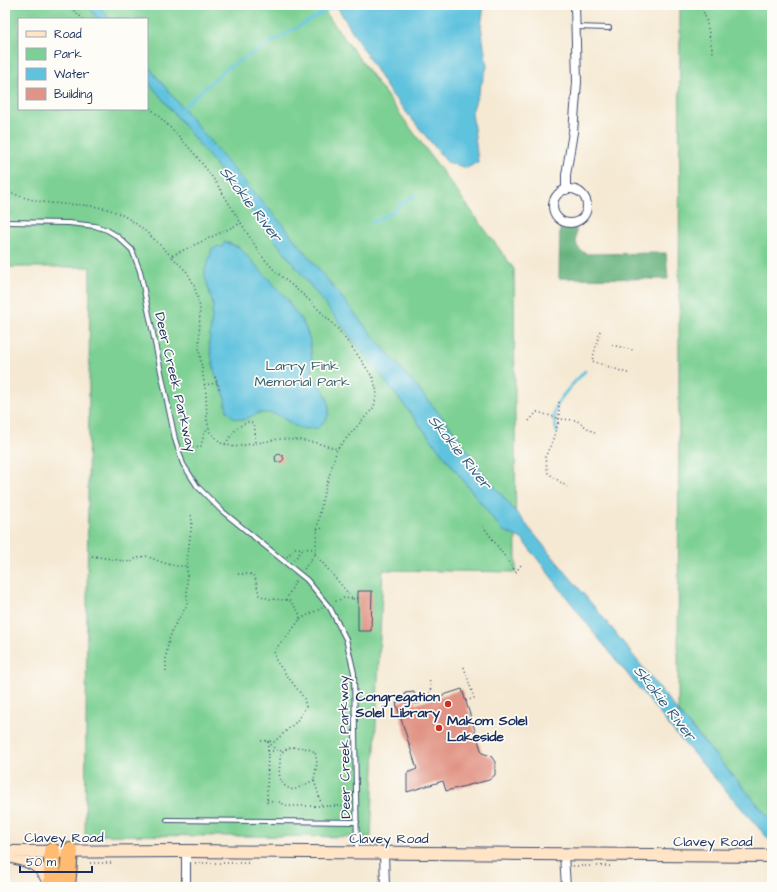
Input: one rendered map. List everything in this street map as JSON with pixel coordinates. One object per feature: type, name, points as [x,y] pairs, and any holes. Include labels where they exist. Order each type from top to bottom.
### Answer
[{"type":"highway","points":[[51,887],[52,851]]},
{"type":"highway","points":[[67,887],[70,851]]},
{"type":"main road","name":"Clavey Road","points":[[5,852],[186,851],[769,856]]},
{"type":"main road","points":[[5,855],[25,860],[35,865],[47,876],[51,887]]},
{"type":"street","points":[[566,190],[566,175],[573,132],[577,82],[574,5]]},
{"type":"street","points":[[566,190],[574,190],[579,192],[586,200],[586,211],[579,220],[574,222],[568,222],[558,218],[553,209],[555,198],[558,193],[566,190]]},
{"type":"street","points":[[186,851],[186,887]]},
{"type":"street","points":[[384,853],[385,887]]},
{"type":"street","points":[[564,855],[566,887]]},
{"type":"lane","points":[[576,27],[609,28]]},
{"type":"lane","name":"Deer Creek Parkway","points":[[5,222],[69,223],[95,226],[107,230],[117,236],[132,250],[140,271],[174,436],[183,464],[197,486],[222,511],[307,580],[328,605],[346,639],[354,673],[358,853]]},
{"type":"lane","points":[[167,820],[357,822]]},
{"type":"path","points":[[68,5],[82,18]]},
{"type":"path","points":[[701,5],[706,19],[713,53]]},
{"type":"path","points":[[148,105],[186,144],[204,166],[240,223],[275,271],[308,299],[336,328],[359,357],[373,378],[377,392],[374,408],[336,449],[323,497],[317,529],[315,554],[292,586],[286,600]]},
{"type":"path","points":[[5,191],[42,202],[83,204],[105,209],[124,216],[153,238],[186,272],[194,285],[200,307],[199,350],[207,420],[210,432],[221,443],[234,447],[278,440],[299,440],[317,443],[336,449]]},
{"type":"path","points":[[171,256],[240,223]]},
{"type":"path","points":[[600,331],[592,361],[630,374]]},
{"type":"path","points":[[612,345],[633,350]]},
{"type":"path","points":[[215,377],[219,388]]},
{"type":"path","points":[[204,386],[217,383]]},
{"type":"path","points":[[559,402],[559,419],[545,457],[548,473],[567,487]]},
{"type":"path","points":[[529,421],[538,412],[559,419],[576,420],[596,434]]},
{"type":"path","points":[[224,444],[237,428],[247,422],[253,423],[255,430],[255,444]]},
{"type":"path","points":[[174,436],[186,433],[189,443],[192,447],[196,448],[201,446],[204,434],[209,428]]},
{"type":"path","points":[[166,671],[166,655],[169,640],[173,628],[187,605],[188,566],[192,522],[191,512]]},
{"type":"path","points":[[482,526],[516,572],[521,565]]},
{"type":"path","points":[[317,529],[325,528]]},
{"type":"path","points":[[284,561],[295,548],[315,549]]},
{"type":"path","points":[[290,565],[304,548]]},
{"type":"path","points":[[315,554],[352,599]]},
{"type":"path","points":[[92,556],[131,562],[137,558],[146,556],[176,566],[188,566]]},
{"type":"path","points":[[238,574],[252,574],[255,577],[259,595],[269,599],[289,600],[299,612],[300,619]]},
{"type":"path","points":[[261,741],[274,742],[296,722],[306,707],[304,698],[276,661],[274,653],[278,646],[300,619],[344,598],[358,598]]},
{"type":"path","points":[[464,667],[474,698],[466,701]]},
{"type":"path","points":[[415,700],[426,697],[430,694],[431,688],[429,679]]},
{"type":"path","points":[[267,806],[268,741]]},
{"type":"path","points":[[268,741],[272,747],[278,751]]},
{"type":"path","points":[[314,780],[294,790],[288,789],[279,777],[281,755],[284,751],[291,747],[308,747],[314,752],[317,763],[314,780],[322,806]]},
{"type":"path","points":[[268,751],[284,751]]},
{"type":"path","points":[[267,800],[279,802],[288,806],[342,806],[343,816]]},
{"type":"green space","name":"Larry Fink Memorial Park","points":[[5,5],[320,5],[514,269],[516,572],[383,570],[371,837],[85,835],[90,267],[5,267]]},
{"type":"green space","points":[[680,5],[772,5],[772,821],[678,712]]},
{"type":"green space","points":[[560,226],[568,228],[576,227],[577,246],[587,254],[666,253],[668,279],[559,278]]},
{"type":"water","points":[[87,5],[98,5],[109,18],[97,18]]},
{"type":"water","points":[[336,5],[484,5],[481,26],[487,67],[472,112],[478,162],[467,168],[447,162],[389,91]]},
{"type":"water","name":"Skokie River","points":[[148,66],[234,170],[282,224],[374,337],[449,425],[482,471],[610,626],[678,712],[772,821],[772,843],[677,735],[595,634],[522,539],[502,530],[227,179],[148,81]]},
{"type":"water","points":[[225,242],[239,247],[288,300],[305,327],[311,347],[312,376],[326,395],[329,406],[327,418],[318,428],[305,429],[295,426],[278,415],[270,413],[258,413],[244,420],[234,418],[227,411],[224,393],[215,374],[209,344],[213,305],[205,276],[205,269],[212,248],[215,249],[217,246],[222,247]]},
{"type":"building","points":[[278,454],[282,455],[284,459],[281,462],[276,462],[275,457]]},
{"type":"building","points":[[358,591],[372,591],[371,631],[358,631]]},
{"type":"building","name":"Makom Solel Lakeside","points":[[462,689],[482,753],[491,756],[495,762],[495,775],[489,780],[446,791],[443,781],[407,792],[407,773],[417,769],[396,703],[406,699],[405,693],[414,692],[416,704]]},
{"type":"waterway","points":[[181,109],[227,68],[336,5]]},
{"type":"waterway","points":[[371,223],[390,214],[415,195]]},
{"type":"waterway","points":[[557,432],[554,417],[557,405],[561,398],[585,371]]},
{"type":"place","name":"Congregation Solel Library","points":[[448,704]]},
{"type":"place","name":"Makom Solel Lakeside","points":[[439,728]]}]
